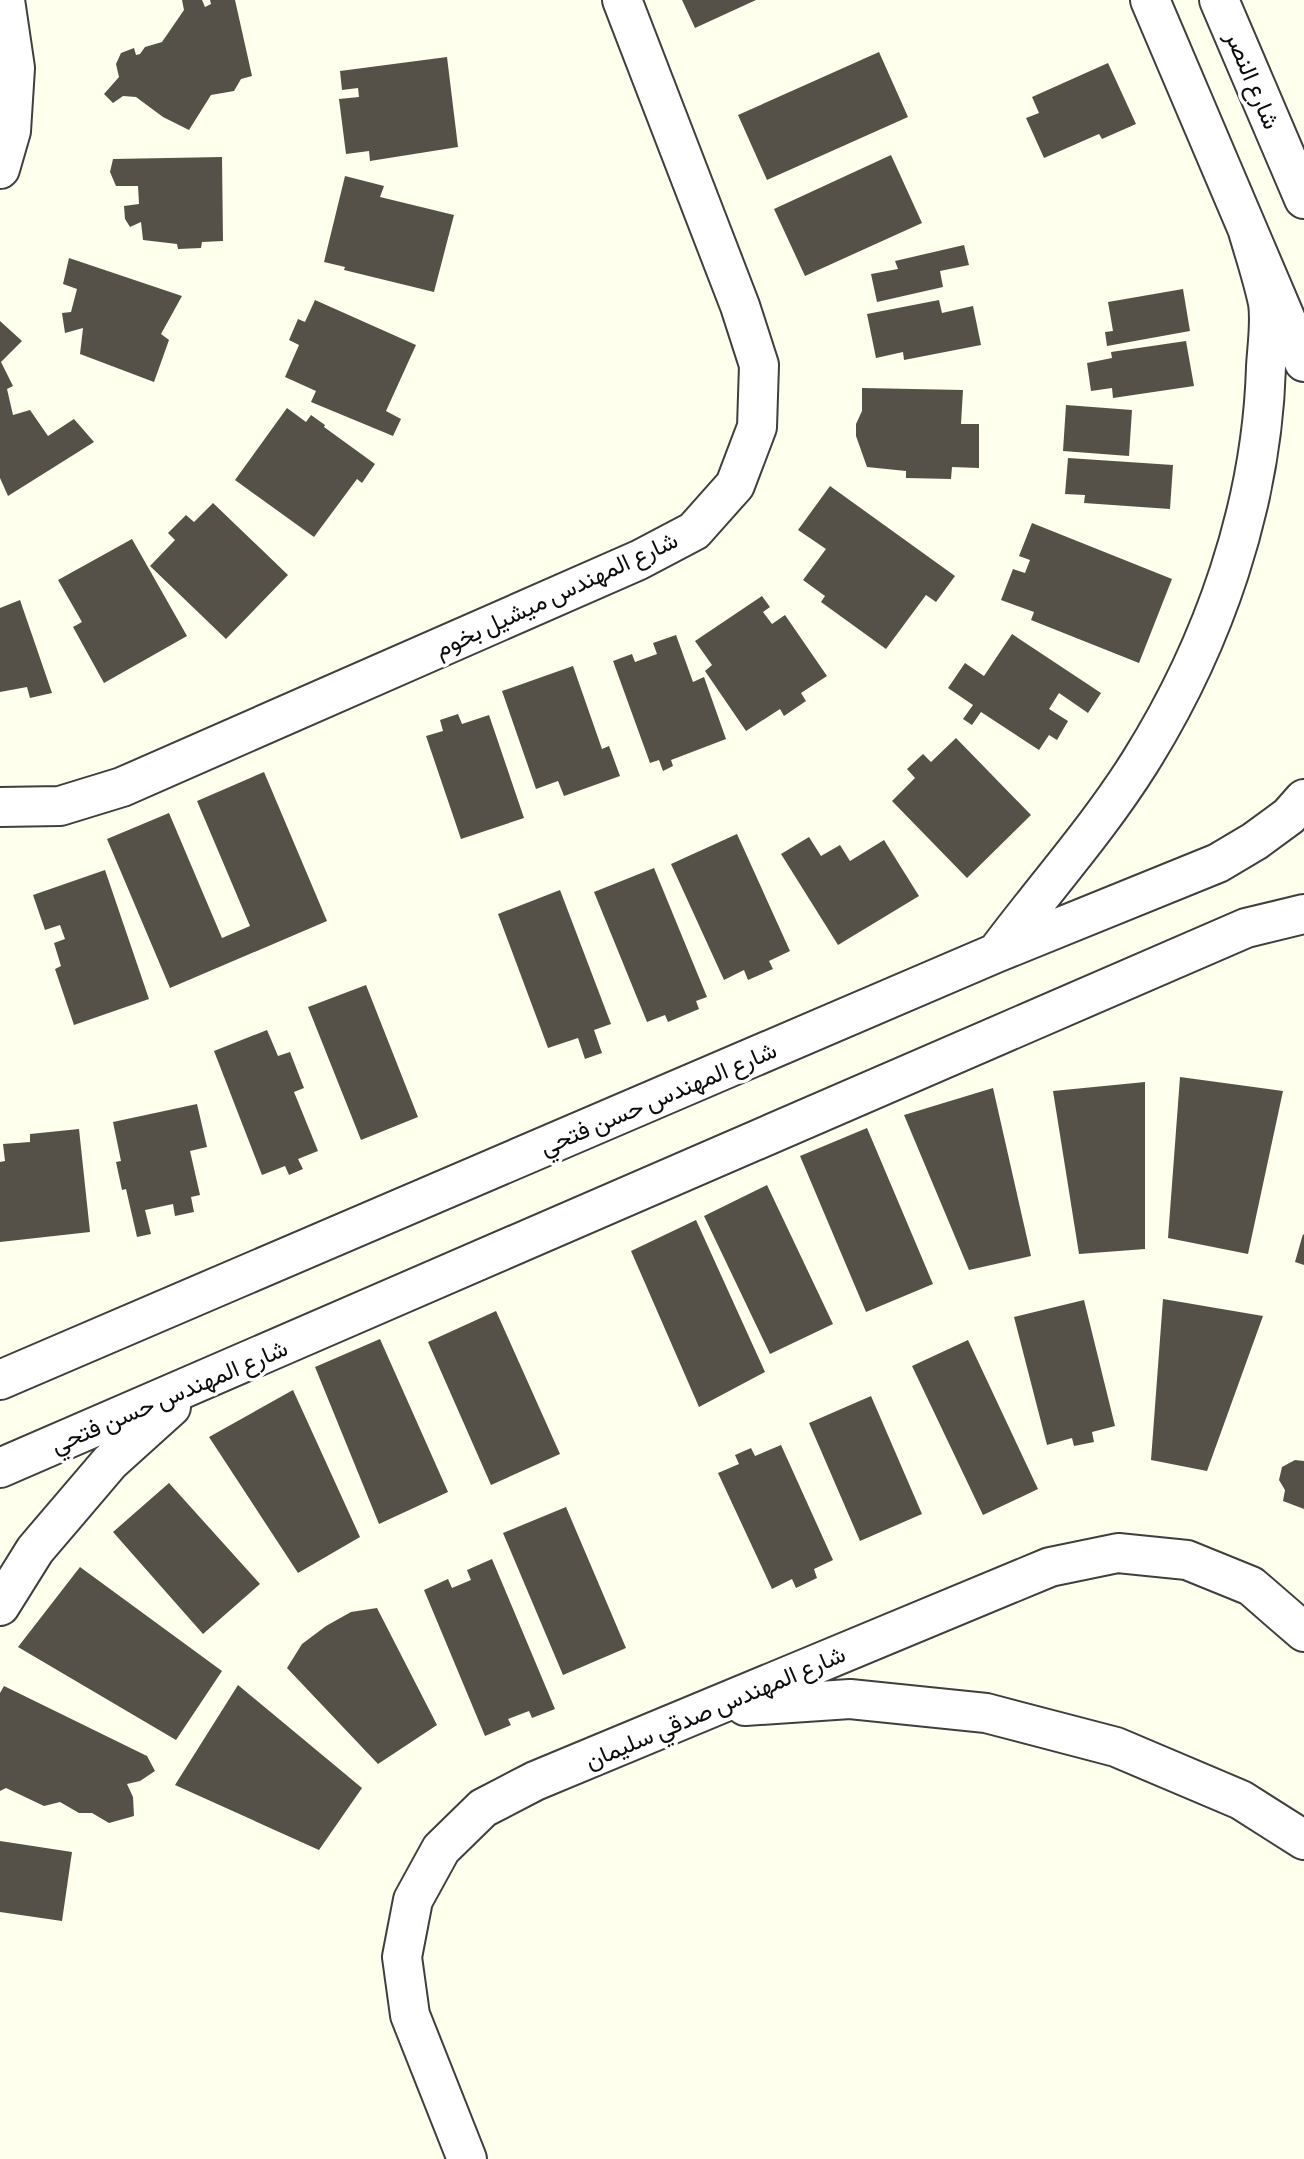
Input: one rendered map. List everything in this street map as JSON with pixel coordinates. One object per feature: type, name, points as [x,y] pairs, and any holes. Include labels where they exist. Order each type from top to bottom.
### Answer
[{"type":"street","name":"شارع المهندس ميشيل بخوم","points":[[0,807],[60,806],[122,787],[639,561],[694,531],[735,485],[757,427],[759,365],[740,306],[622,0]]},
{"type":"street","points":[[1150,0],[1304,362]]},
{"type":"street","name":"شارع النصر","points":[[1219,0],[1304,199]]},
{"type":"street","points":[[0,169],[11,131],[15,68],[7,1]]},
{"type":"street","points":[[996,953],[1094,828],[1140,762],[1180,692],[1212,619],[1238,543],[1256,465],[1265,386],[1268,305],[1248,231]]},
{"type":"street","name":"شارع المهندس حسن فتحي","points":[[0,1380],[996,953],[1218,863],[1299,812]]},
{"type":"street","name":"شارع المهندس حسن فتحي","points":[[0,1468],[1246,928],[1304,914]]},
{"type":"street","points":[[0,1606],[35,1550],[110,1462],[195,1385]]},
{"type":"street","name":"شارع المهندس صدقي سليمان","points":[[467,2159],[410,2015],[402,1957],[413,1900],[441,1849],[483,1808],[535,1781],[1050,1567],[1118,1553],[1187,1560],[1251,1586],[1304,1632]]},
{"type":"street","points":[[715,1707],[850,1699],[985,1713],[1116,1747],[1241,1800],[1304,1839]]},
{"type":"building","points":[[182,0],[202,0],[205,7],[211,4],[210,0],[235,0],[252,76],[241,79],[234,91],[211,95],[189,130],[163,117],[136,97],[123,96],[113,103],[104,94],[119,77],[116,64],[121,53],[134,48],[136,55],[140,54],[145,47],[162,42],[184,10]]},
{"type":"building","points":[[682,0],[756,0],[695,28]]},
{"type":"building","points":[[879,52],[908,117],[767,180],[738,115]]},
{"type":"building","points":[[447,57],[458,147],[370,161],[369,151],[346,154],[339,99],[359,97],[358,88],[342,90],[340,71]]},
{"type":"building","points":[[1108,63],[1136,124],[1102,139],[1099,134],[1044,158],[1026,118],[1039,113],[1032,97]]},
{"type":"building","points":[[891,155],[922,223],[805,276],[774,209]]},
{"type":"building","points":[[222,157],[223,241],[202,242],[201,248],[178,249],[177,244],[143,240],[141,222],[130,227],[125,219],[124,206],[139,204],[138,186],[116,186],[110,172],[113,159]]},
{"type":"building","points":[[345,176],[384,186],[380,197],[454,215],[434,292],[344,270],[345,267],[324,262]]},
{"type":"building","points":[[964,245],[969,265],[940,271],[943,287],[877,302],[871,274],[898,269],[895,261]]},
{"type":"building","points":[[69,258],[182,296],[161,334],[169,340],[154,382],[80,354],[83,328],[65,333],[62,313],[71,312],[77,289],[63,284]]},
{"type":"building","points":[[1183,289],[1190,331],[1107,346],[1105,332],[1113,331],[1108,302]]},
{"type":"building","points":[[315,300],[416,345],[386,411],[401,419],[393,436],[311,402],[316,391],[285,377],[299,345],[289,340],[298,319],[305,322]]},
{"type":"building","points":[[939,300],[942,313],[973,306],[981,345],[904,360],[903,352],[876,358],[867,314]]},
{"type":"building","points":[[0,321],[22,341],[1,362],[13,386],[7,389],[13,415],[30,410],[48,436],[74,419],[94,442],[8,496],[0,478]]},
{"type":"building","points":[[1186,341],[1194,386],[1113,398],[1112,388],[1091,391],[1087,363],[1112,358],[1111,352]]},
{"type":"building","points":[[862,388],[963,390],[961,424],[979,424],[979,468],[952,467],[951,479],[906,478],[906,471],[867,467],[856,436],[856,424],[862,411]]},
{"type":"building","points":[[1066,405],[1132,410],[1129,456],[1063,451]]},
{"type":"building","points":[[287,408],[306,422],[311,415],[375,464],[362,483],[357,479],[314,537],[235,480]]},
{"type":"building","points":[[1068,458],[1173,465],[1170,509],[1084,503],[1085,495],[1065,494]]},
{"type":"building","points":[[830,486],[955,576],[936,602],[926,595],[886,649],[821,602],[825,596],[803,580],[826,549],[798,530]]},
{"type":"building","points":[[213,503],[288,575],[226,639],[150,566],[175,540],[168,533],[186,515],[194,522]]},
{"type":"building","points":[[1032,523],[1172,579],[1139,663],[1031,620],[1034,612],[1001,600],[1013,569],[1025,573],[1030,560],[1019,556]]},
{"type":"building","points":[[132,539],[187,636],[104,683],[73,627],[82,622],[58,580]]},
{"type":"building","points":[[762,596],[770,607],[763,612],[772,624],[785,615],[827,676],[801,693],[806,701],[784,716],[780,709],[746,731],[705,671],[712,665],[695,641]]},
{"type":"building","points":[[20,600],[52,693],[30,698],[27,687],[0,692],[0,608]]},
{"type":"building","points":[[1012,634],[1101,693],[1088,713],[1059,693],[1049,709],[1068,721],[1057,740],[1049,735],[1039,750],[981,712],[972,725],[963,719],[973,705],[948,688],[965,663],[984,676]]},
{"type":"building","points":[[676,635],[693,682],[704,677],[726,739],[671,760],[673,766],[663,771],[659,760],[650,763],[613,661],[632,654],[635,662],[657,654],[653,643]]},
{"type":"building","points":[[573,666],[602,749],[609,746],[620,776],[564,796],[558,781],[536,789],[502,691]]},
{"type":"building","points":[[458,714],[462,724],[489,715],[524,818],[461,839],[426,736],[443,731],[440,720]]},
{"type":"building","points":[[956,738],[1031,815],[967,878],[892,801],[915,778],[907,769],[923,754],[931,762]]},
{"type":"building","points":[[264,772],[327,921],[170,988],[107,839],[169,813],[222,938],[250,926],[197,801]]},
{"type":"building","points":[[737,834],[790,951],[769,961],[773,969],[748,980],[744,970],[724,980],[671,864]]},
{"type":"building","points":[[809,837],[821,856],[840,845],[850,861],[884,840],[919,896],[838,945],[781,854]]},
{"type":"building","points":[[654,868],[707,997],[696,1001],[699,1009],[668,1022],[665,1015],[647,1022],[594,892]]},
{"type":"building","points":[[105,870],[149,999],[74,1025],[55,969],[61,966],[54,943],[65,939],[60,925],[45,930],[33,895]]},
{"type":"building","points":[[560,890],[611,1024],[594,1030],[602,1053],[585,1059],[578,1038],[548,1048],[498,914]]},
{"type":"building","points":[[366,985],[418,1117],[361,1140],[308,1007]]},
{"type":"building","points":[[267,1030],[278,1056],[290,1052],[304,1088],[294,1092],[318,1151],[298,1159],[303,1169],[289,1175],[285,1166],[262,1175],[214,1051]]},
{"type":"building","points":[[1180,1077],[1283,1091],[1248,1254],[1168,1238]]},
{"type":"building","points":[[1145,1082],[1145,1249],[1079,1254],[1053,1091]]},
{"type":"building","points":[[993,1088],[1031,1256],[969,1270],[904,1115]]},
{"type":"building","points":[[197,1104],[207,1147],[190,1151],[200,1195],[191,1197],[194,1212],[175,1216],[173,1204],[145,1210],[151,1234],[137,1237],[126,1189],[122,1190],[116,1162],[121,1161],[113,1122]]},
{"type":"building","points":[[867,1128],[933,1284],[866,1312],[800,1156]]},
{"type":"building","points":[[79,1129],[90,1232],[0,1242],[0,1162],[5,1161],[3,1144],[30,1142],[30,1134]]},
{"type":"building","points":[[767,1185],[833,1324],[770,1354],[704,1216]]},
{"type":"building","points":[[696,1220],[765,1372],[699,1407],[631,1251]]},
{"type":"building","points":[[1304,1235],[1304,1265],[1295,1262]]},
{"type":"building","points":[[1163,1299],[1263,1316],[1207,1471],[1151,1460]]},
{"type":"building","points":[[1084,1300],[1115,1426],[1092,1432],[1094,1442],[1074,1446],[1072,1438],[1047,1445],[1014,1317]]},
{"type":"building","points":[[496,1311],[560,1454],[491,1485],[428,1342]]},
{"type":"building","points":[[380,1339],[448,1492],[379,1524],[315,1367]]},
{"type":"building","points":[[968,1340],[1038,1489],[983,1515],[912,1366]]},
{"type":"building","points":[[293,1390],[360,1537],[298,1573],[209,1437]]},
{"type":"building","points":[[871,1396],[922,1514],[860,1541],[809,1423]]},
{"type":"building","points":[[781,1445],[833,1560],[814,1569],[817,1578],[796,1588],[792,1579],[772,1589],[718,1473],[739,1464],[735,1455],[751,1448],[755,1456]]},
{"type":"building","points":[[1295,1460],[1304,1461],[1304,1509],[1283,1501],[1285,1490],[1279,1480],[1282,1467]]},
{"type":"building","points":[[169,1483],[260,1584],[203,1634],[113,1532]]},
{"type":"building","points":[[566,1507],[626,1648],[563,1675],[503,1533]]},
{"type":"building","points":[[492,1559],[555,1709],[532,1718],[529,1711],[508,1719],[511,1725],[485,1736],[424,1590],[448,1579],[452,1588],[471,1580],[467,1570]]},
{"type":"building","points":[[80,1567],[222,1671],[176,1740],[18,1647]]},
{"type":"building","points":[[377,1608],[437,1725],[378,1764],[287,1668],[302,1644],[326,1626],[351,1612]]},
{"type":"building","points":[[238,1685],[362,1788],[319,1850],[175,1785]]},
{"type":"building","points":[[4,1686],[147,1756],[155,1771],[140,1781],[127,1784],[133,1797],[134,1816],[109,1823],[92,1813],[79,1813],[60,1802],[44,1806],[6,1788],[0,1791],[0,1693]]},
{"type":"building","points":[[0,1841],[72,1852],[62,1921],[0,1912]]}]
